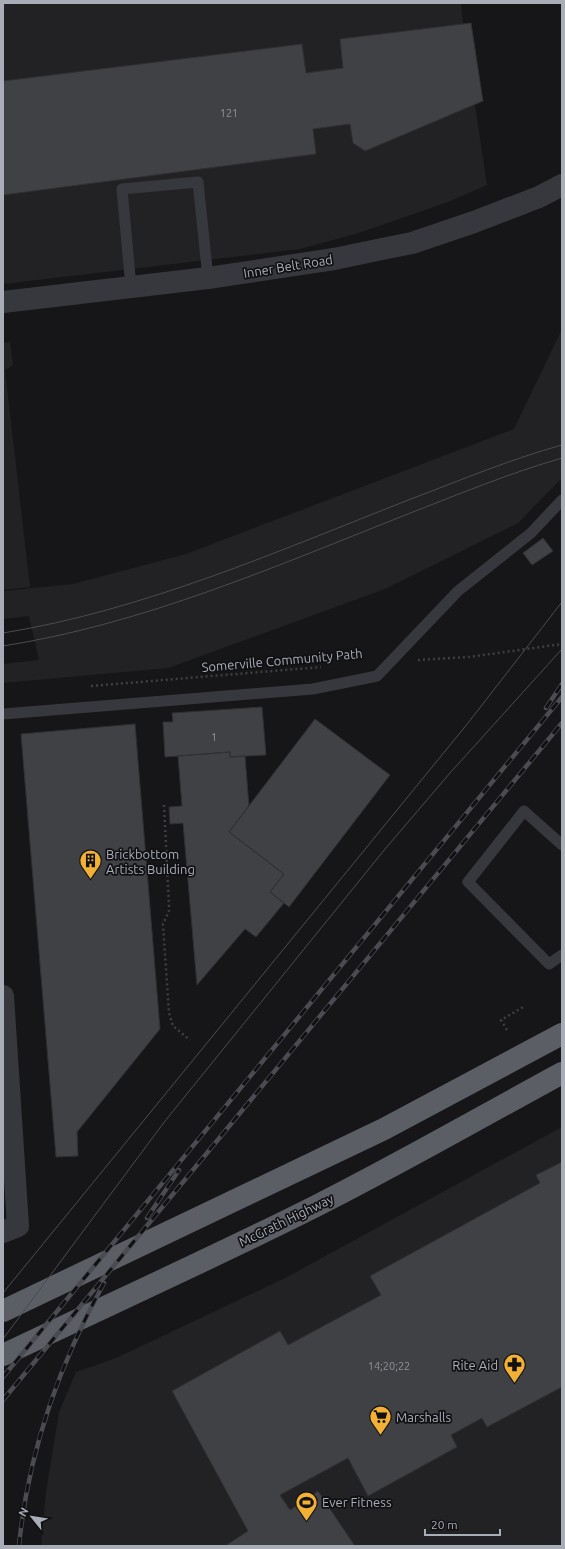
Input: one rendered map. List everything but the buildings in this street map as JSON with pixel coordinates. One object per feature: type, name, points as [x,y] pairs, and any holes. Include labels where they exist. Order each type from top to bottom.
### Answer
[{"type":"highway","points":[[3,1311],[418,1112],[562,1034]]},
{"type":"highway","name":"McGrath Highway","points":[[3,1354],[250,1238],[382,1172],[562,1073]]},
{"type":"street","name":"Inner Belt Road","points":[[3,302],[208,278],[334,259],[412,243],[488,217],[539,197],[562,186]]},
{"type":"street","points":[[3,996],[10,1229]]},
{"type":"lane","points":[[130,286],[122,189],[198,182],[208,278]]},
{"type":"lane","points":[[3,714],[313,689],[377,676],[458,591],[531,533],[562,500]]},
{"type":"lane","points":[[562,845],[524,810],[468,882],[549,964],[562,955]]},
{"type":"path","points":[[416,660],[469,657],[562,644]]},
{"type":"path","name":"Somerville Community Path","points":[[89,686],[323,667]]},
{"type":"path","points":[[164,805],[169,905],[163,924],[169,1013],[173,1026],[190,1040]]},
{"type":"path","points":[[508,1030],[501,1020],[525,1006]]},
{"type":"shaded area","points":[[3,3],[461,3],[487,185],[448,202],[359,233],[300,249],[3,284]]},
{"type":"shaded area","points":[[562,329],[562,478],[518,523],[385,589],[168,668],[3,683],[3,664],[39,660],[29,616],[3,619],[3,591],[73,584],[186,554],[514,429]]},
{"type":"shaded area","points":[[10,342],[13,365],[5,370],[30,587],[3,590],[3,343]]},
{"type":"shaded area","points":[[562,1127],[562,1546],[41,1546],[46,1492],[59,1412],[76,1372],[116,1358],[287,1277]]},
{"type":"tram line","points":[[3,633],[56,623],[108,610],[210,577],[486,470],[562,445]]},
{"type":"tram line","points":[[3,646],[55,636],[107,623],[209,591],[259,573],[485,484],[562,458]]},
{"type":"tram line","points":[[3,1293],[468,723],[562,602]]},
{"type":"tram line","points":[[3,1339],[165,1121],[385,849],[450,773],[562,649]]},
{"type":"railway","points":[[546,708],[562,684]]},
{"type":"railway","points":[[3,1377],[562,697]]},
{"type":"railway","points":[[3,1400],[562,723]]},
{"type":"railway","points":[[147,1218],[179,1170]]},
{"type":"railway","points":[[19,1546],[23,1511],[30,1477],[48,1410],[73,1345],[104,1283]]},
{"type":"place","name":"Brickbottom Artists Building","points":[[91,880]]},
{"type":"place","name":"Rite Aid","points":[[514,1384]]},
{"type":"place","name":"Marshalls","points":[[380,1436]]},
{"type":"place","name":"Ever Fitness","points":[[306,1522]]}]
